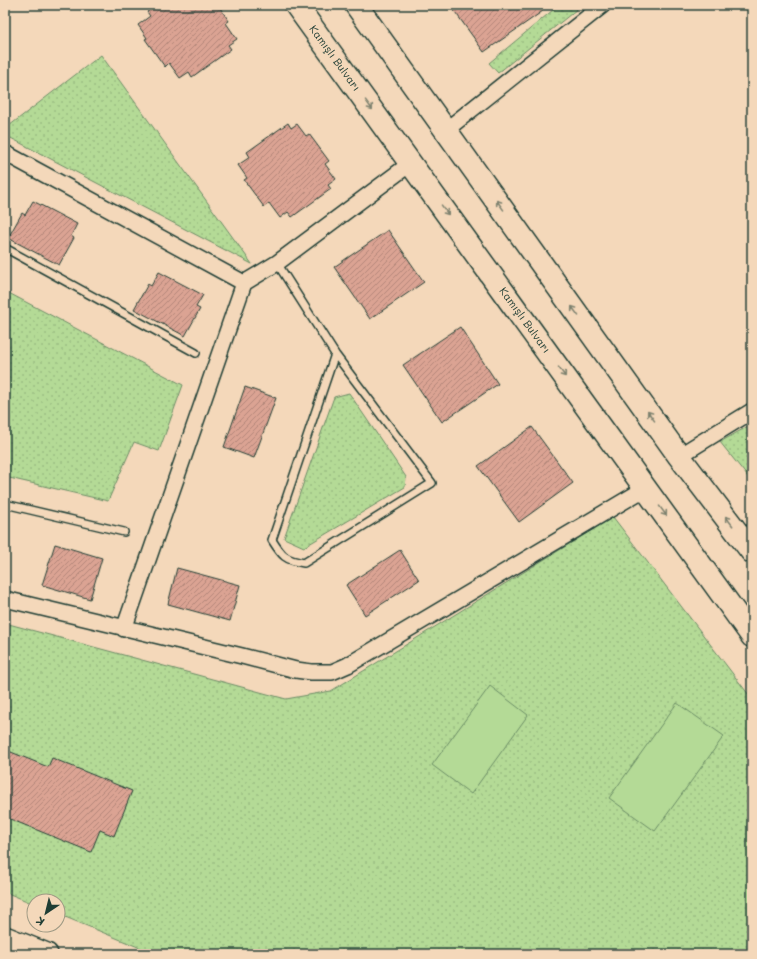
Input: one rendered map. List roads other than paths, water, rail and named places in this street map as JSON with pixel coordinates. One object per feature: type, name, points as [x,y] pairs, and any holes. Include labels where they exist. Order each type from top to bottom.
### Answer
[{"type":"highway","name":"Kamışlı Bulvarı","points":[[296,5],[752,636]]},
{"type":"highway","points":[[356,5],[679,456],[752,552]]},
{"type":"main road","points":[[5,937],[47,954]]},
{"type":"street","points":[[446,130],[603,5]]},
{"type":"street","points":[[5,153],[244,283]]},
{"type":"street","points":[[124,629],[244,283],[278,263],[411,163]]},
{"type":"street","points":[[679,456],[752,411]]},
{"type":"street","points":[[5,599],[296,670],[332,672],[348,665],[646,488]]},
{"type":"lane","points":[[5,248],[196,353]]},
{"type":"lane","points":[[278,263],[335,354],[432,483],[304,563],[291,561],[280,553],[272,540],[335,354]]},
{"type":"lane","points":[[5,504],[124,532]]}]
